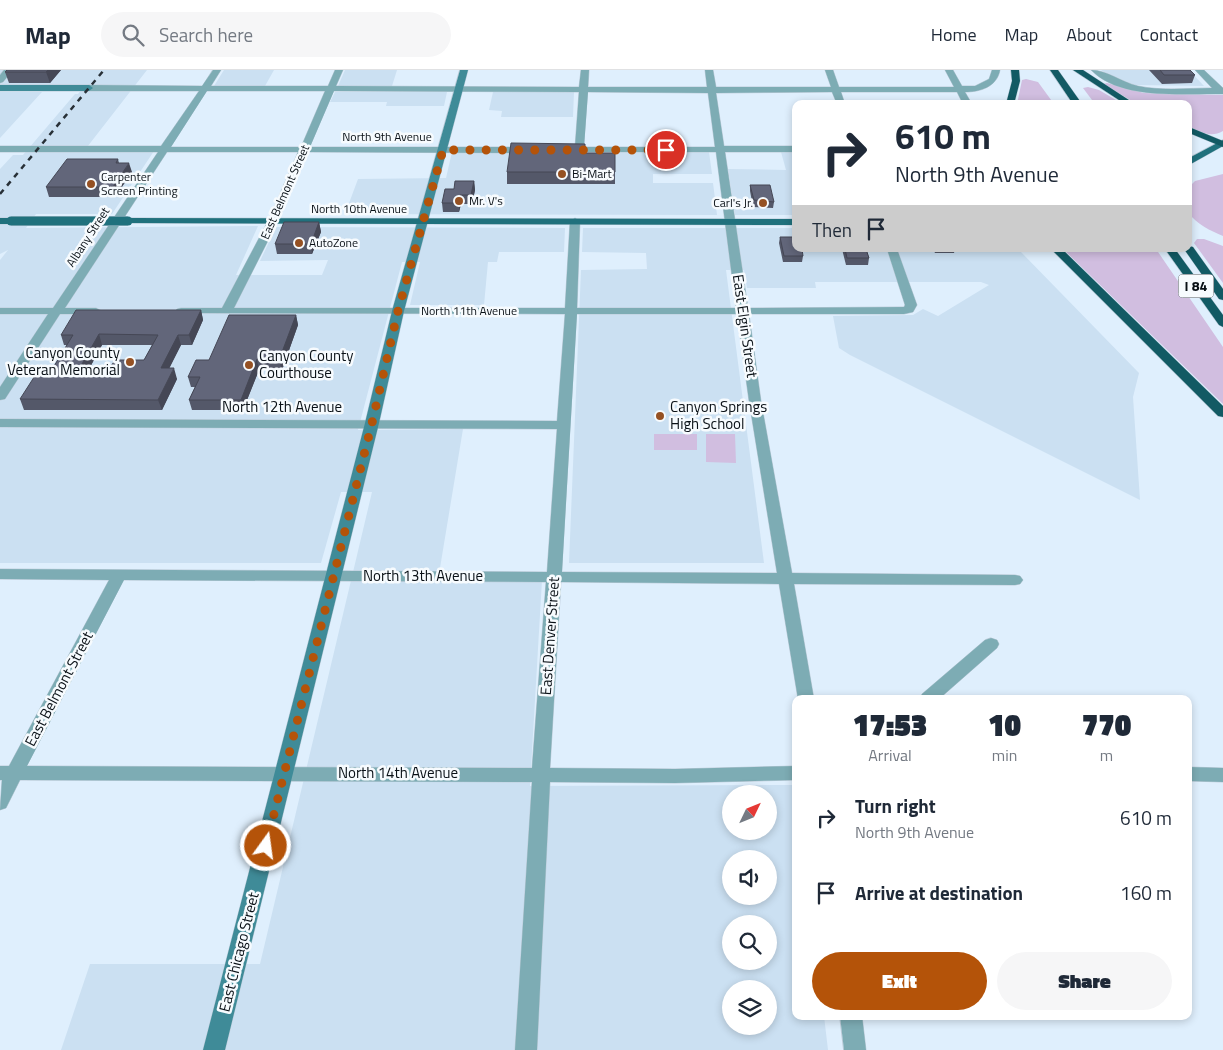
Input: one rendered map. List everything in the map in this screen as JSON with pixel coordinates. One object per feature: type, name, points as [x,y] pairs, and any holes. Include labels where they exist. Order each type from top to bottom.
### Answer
[{"type":"highway","points":[[1011,100],[1016,81],[1015,70]]},
{"type":"highway","points":[[1054,70],[1075,100]]},
{"type":"highway","points":[[1077,70],[1125,100]]},
{"type":"highway","points":[[1192,131],[1223,143]]},
{"type":"highway","points":[[1058,252],[1223,414]]},
{"type":"highway","name":"I 84","points":[[1172,252],[1223,323]]},
{"type":"highway","name":"I 84","points":[[1190,252],[1223,297]]},
{"type":"main road","points":[[1192,160],[1223,143]]},
{"type":"main road","name":"North 10th Avenue","points":[[6,221],[792,222]]},
{"type":"street","points":[[0,80],[10,70]]},
{"type":"street","name":"Albany Street","points":[[0,396],[217,70]]},
{"type":"street","name":"East Belmont Street","points":[[226,311],[273,221],[339,70]]},
{"type":"street","name":"East Chicago Street","points":[[214,1050],[285,773],[398,311],[464,70]]},
{"type":"street","points":[[579,150],[585,70]]},
{"type":"street","name":"East Elgin Street","points":[[709,70],[755,401],[805,695]]},
{"type":"street","points":[[829,70],[840,100]]},
{"type":"street","points":[[949,70],[966,100]]},
{"type":"street","points":[[0,88],[459,90],[960,89],[980,87],[991,82],[996,70]]},
{"type":"street","points":[[1095,70],[1106,78],[1124,85],[1147,90],[1221,91]]},
{"type":"street","points":[[1199,70],[1221,91]]},
{"type":"street","name":"North 9th Avenue","points":[[0,148],[304,150],[792,149]]},
{"type":"street","name":"East Denver Street","points":[[526,1050],[575,221]]},
{"type":"street","name":"North 11th Avenue","points":[[171,311],[899,312],[909,310],[911,305],[893,252]]},
{"type":"street","points":[[0,311],[105,311]]},
{"type":"street","name":"North 12th Avenue","points":[[0,423],[564,425]]},
{"type":"street","name":"North 13th Avenue","points":[[0,574],[1015,580]]},
{"type":"street","name":"East Belmont Street","points":[[0,803],[7,773],[119,575]]},
{"type":"street","points":[[933,695],[991,644]]},
{"type":"street","name":"North 14th Avenue","points":[[7,773],[675,776],[792,773]]},
{"type":"street","points":[[1192,774],[1223,775]]},
{"type":"street","points":[[851,1020],[855,1050]]},
{"type":"shaded area","points":[[0,70],[147,70],[84,151],[154,151],[112,214],[36,214],[26,228],[258,226],[236,275],[322,275],[328,260],[260,261],[276,227],[565,228],[564,252],[499,252],[497,262],[488,262],[484,305],[410,305],[420,262],[402,262],[358,430],[463,429],[438,580],[542,580],[530,786],[722,785],[722,840],[778,840],[778,785],[792,785],[792,1020],[824,1020],[828,1050],[61,1050],[90,964],[260,964],[372,492],[341,492],[321,563],[0,563],[0,260],[8,250],[0,254],[0,169],[13,155],[23,155],[75,94],[78,94],[85,85],[0,85]]},
{"type":"shaded area","points":[[224,70],[274,70],[265,86],[214,86]]},
{"type":"shaded area","points":[[345,70],[397,70],[392,86],[338,86]]},
{"type":"shaded area","points":[[1101,70],[1189,70],[1204,86],[1134,85],[1113,78]]},
{"type":"shaded area","points":[[1022,80],[1038,82],[1051,100],[1018,100]]},
{"type":"shaded area","points":[[1107,83],[1144,93],[1223,95],[1223,131],[1210,134],[1192,128],[1192,100],[1130,100],[1103,84]]},
{"type":"shaded area","points":[[1088,87],[1099,90],[1116,100],[1092,100],[1083,88]]},
{"type":"shaded area","points":[[0,92],[42,92],[0,138]]},
{"type":"shaded area","points":[[335,92],[447,92],[444,106],[386,106],[387,102],[330,102]]},
{"type":"shaded area","points":[[493,92],[574,92],[573,117],[501,117],[502,111],[489,110]]},
{"type":"shaded area","points":[[452,152],[709,152],[712,174],[653,174],[653,183],[713,183],[717,215],[345,214],[358,179],[446,178]]},
{"type":"shaded area","points":[[781,152],[792,152],[792,215],[735,215],[728,169],[786,170]]},
{"type":"shaded area","points":[[1223,174],[1223,236],[1200,224],[1192,217],[1192,184],[1195,181]]},
{"type":"shaded area","points":[[583,228],[792,228],[792,252],[1021,252],[1139,373],[1133,397],[1140,500],[839,348],[833,316],[913,315],[923,309],[938,316],[989,285],[981,282],[815,282],[816,288],[747,288],[744,270],[726,270],[764,563],[569,563],[581,270],[647,269],[646,253],[582,252]]},
{"type":"shaded area","points":[[1197,239],[1204,239],[1223,246],[1223,283],[1194,243]]},
{"type":"shaded area","points":[[1066,252],[1158,252],[1223,347],[1223,404]]},
{"type":"shaded area","points":[[654,434],[697,434],[697,450],[654,450]]},
{"type":"shaded area","points":[[706,434],[735,434],[736,463],[706,462]]},
{"type":"building","points":[[7,70],[48,70],[46,72],[5,72]]},
{"type":"building","points":[[1160,70],[1190,70],[1195,75],[1164,75]]},
{"type":"building","points":[[511,143],[585,144],[585,153],[615,153],[615,172],[507,172]]},
{"type":"building","points":[[67,159],[118,159],[116,163],[129,163],[113,187],[46,187]]},
{"type":"building","points":[[455,181],[474,181],[471,195],[460,195],[459,203],[442,203],[445,189],[454,189]]},
{"type":"building","points":[[750,185],[770,185],[774,202],[754,200]]},
{"type":"building","points":[[284,222],[319,222],[311,244],[275,244]]},
{"type":"building","points":[[780,237],[792,237],[792,252],[802,252],[803,256],[784,256]]},
{"type":"building","points":[[846,252],[867,252],[869,258],[847,258]]},
{"type":"building","points":[[76,310],[201,310],[189,335],[178,335],[161,368],[174,368],[158,400],[20,399],[38,371],[51,371],[73,335],[61,335]],"holes":[[[99,334],[158,335],[144,360],[115,360],[108,371],[78,371]]]},
{"type":"building","points":[[229,315],[296,315],[279,360],[257,359],[241,400],[189,400],[200,377],[188,377],[196,360],[209,360]]},
{"type":"railway","points":[[0,194],[104,70]]},
{"type":"place","name":"Bi-Mart","points":[[562,174]]},
{"type":"place","name":"Carpenter Screen Printing","points":[[91,184]]},
{"type":"place","name":"Mr. V's","points":[[459,201]]},
{"type":"place","name":"Carl's Jr.","points":[[763,203]]},
{"type":"place","name":"AutoZone","points":[[299,243]]},
{"type":"place","name":"Canyon County Veteran Memorial","points":[[130,362]]},
{"type":"place","name":"Canyon County Courthouse","points":[[249,365]]},
{"type":"place","name":"Canyon Springs High School","points":[[660,416]]},
{"type":"route","points":[[266,846],[372,423],[398,311],[443,150],[666,150]]}]
